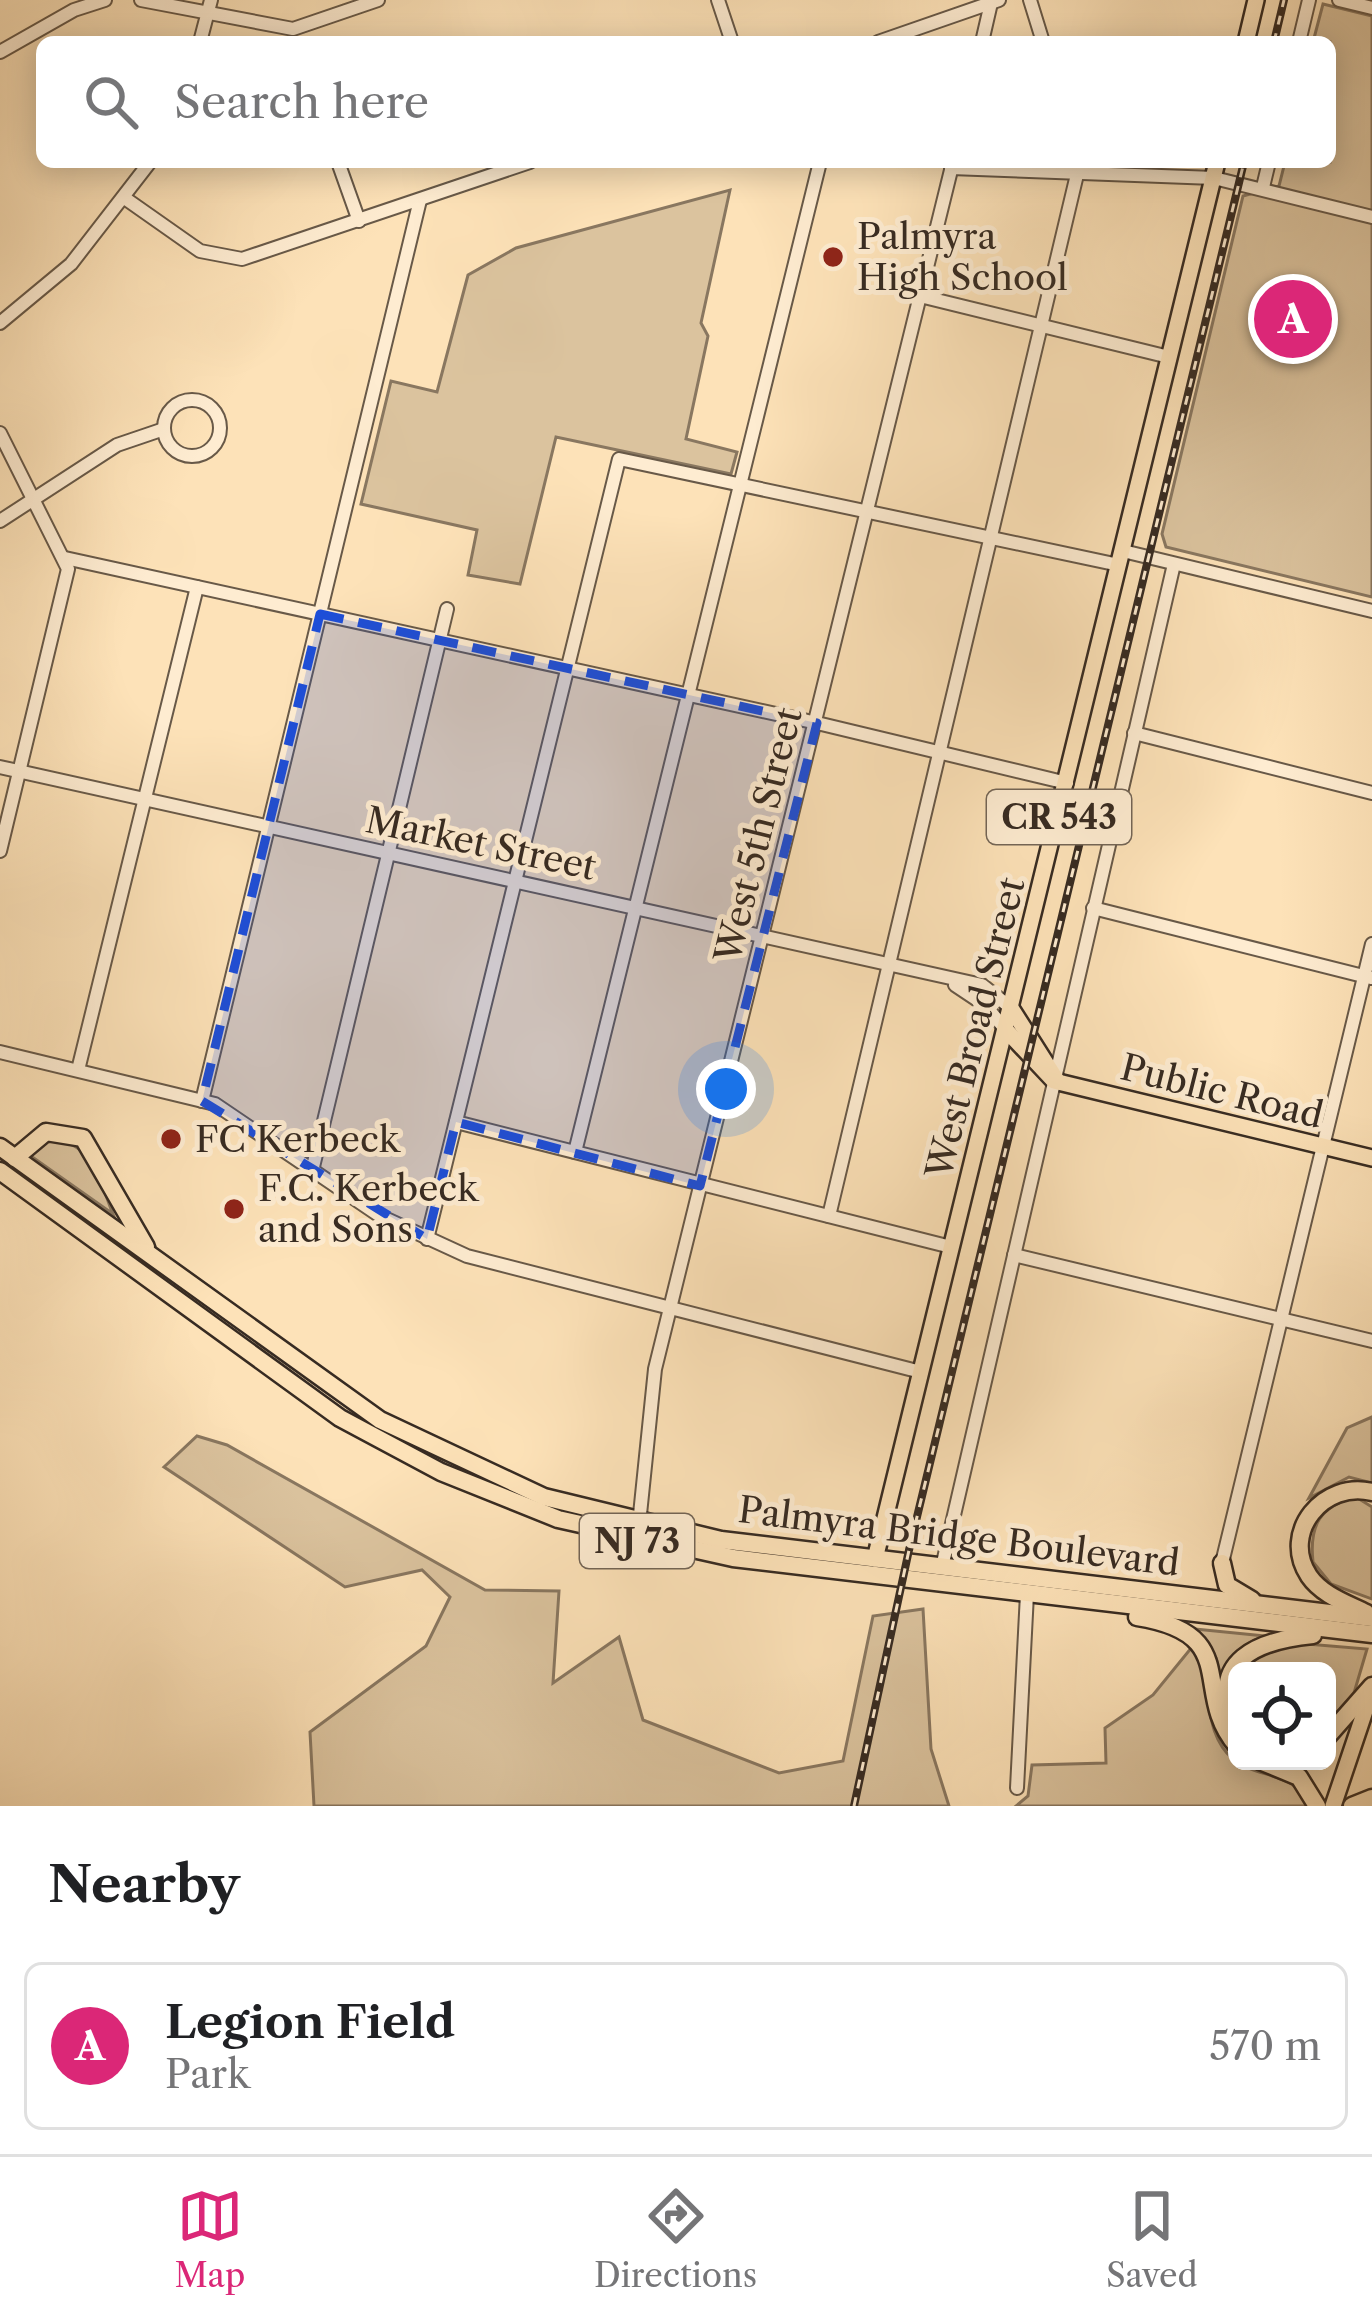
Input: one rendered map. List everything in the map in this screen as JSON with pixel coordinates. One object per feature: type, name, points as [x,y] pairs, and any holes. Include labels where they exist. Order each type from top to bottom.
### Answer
[{"type":"highway","points":[[5,1158],[46,1132],[83,1138],[152,1258]]},
{"type":"highway","name":"Palmyra Bridge Boulevard","points":[[5,1158],[341,1395],[414,1440],[544,1497],[639,1524],[875,1559],[1372,1617]]},
{"type":"highway","name":"Palmyra Bridge Boulevard","points":[[5,1158],[329,1411],[496,1496],[665,1547],[1372,1634]]},
{"type":"highway","points":[[1372,1492],[1352,1489],[1326,1498],[1307,1518],[1300,1544],[1304,1567],[1318,1586],[1372,1617]]},
{"type":"highway","points":[[1197,1598],[1222,1563]]},
{"type":"highway","points":[[1222,1563],[1230,1588],[1263,1606]]},
{"type":"highway","points":[[1066,1599],[1158,1621],[1198,1644],[1213,1668],[1220,1722],[1228,1734]]},
{"type":"highway","points":[[1242,1662],[1246,1653],[1277,1640],[1352,1632]]},
{"type":"highway","points":[[1336,1727],[1372,1688]]},
{"type":"highway","points":[[1282,1770],[1299,1777],[1317,1806]]},
{"type":"highway","points":[[1352,1806],[1372,1798]]},
{"type":"main road","points":[[1247,36],[1256,0]]},
{"type":"main road","name":"West Broad Street","points":[[875,1559],[1215,170]]},
{"type":"main road","points":[[1011,1009],[1058,1082]]},
{"type":"main road","points":[[1006,1028],[1042,1074],[1058,1082]]},
{"type":"main road","name":"Public Road","points":[[1058,1082],[1372,1159]]},
{"type":"main road","points":[[1333,1806],[1372,1688]]},
{"type":"street","points":[[0,52],[74,10],[105,0]]},
{"type":"street","points":[[141,0],[209,7],[296,36],[378,0]]},
{"type":"street","points":[[718,0],[730,36]]},
{"type":"street","points":[[1030,0],[1041,36]]},
{"type":"street","points":[[1300,36],[1309,0]]},
{"type":"street","points":[[1339,0],[1372,8]]},
{"type":"street","points":[[895,36],[995,1]]},
{"type":"street","points":[[984,36],[995,1]]},
{"type":"street","points":[[0,323],[71,264],[146,168]]},
{"type":"street","points":[[340,168],[358,221]]},
{"type":"street","points":[[126,199],[185,242],[224,259],[251,258],[513,168]]},
{"type":"street","points":[[575,1152],[819,168]]},
{"type":"street","name":"West 5th Street","points":[[639,1524],[656,1369],[951,168]]},
{"type":"street","points":[[829,1216],[1078,168],[1215,170],[1239,184],[1372,217]]},
{"type":"street","points":[[1263,187],[1268,168]]},
{"type":"street","points":[[202,1100],[420,200]]},
{"type":"street","points":[[920,296],[1169,357]]},
{"type":"street","points":[[0,521],[117,445],[164,430],[174,407],[193,400],[212,409],[220,427],[213,447],[194,456],[172,447],[164,430]]},
{"type":"street","points":[[0,434],[65,558],[66,586],[0,851]]},
{"type":"street","points":[[427,1239],[619,459],[990,538],[1174,563],[1372,611]]},
{"type":"street","points":[[65,558],[688,694],[1067,783]]},
{"type":"street","points":[[942,1567],[1058,1082],[1093,908],[1174,563]]},
{"type":"street","points":[[77,1070],[196,586]]},
{"type":"street","points":[[312,1171],[447,609]]},
{"type":"street","points":[[1134,733],[1372,793]]},
{"type":"street","name":"Market Street","points":[[0,767],[988,988],[1011,1009]]},
{"type":"street","points":[[1093,908],[1368,977]]},
{"type":"street","points":[[1222,1563],[1322,1146],[1368,977],[1372,944]]},
{"type":"street","name":"Market Street","points":[[949,982],[980,1000],[1006,1028]]},
{"type":"street","points":[[0,1052],[202,1100],[227,1111],[312,1171],[427,1239],[526,1275],[921,1372]]},
{"type":"street","points":[[455,1122],[951,1247]]},
{"type":"street","points":[[1014,1255],[1372,1341]]},
{"type":"street","points":[[1017,1788],[1027,1594]]},
{"type":"highlighted area","points":[[320,614],[817,723],[700,1186],[456,1122],[427,1239],[202,1101]]},
{"type":"shaded area","points":[[1323,4],[1372,16],[1372,597],[1166,547],[1162,534],[1243,196],[1279,186],[1284,168],[1336,168],[1336,36],[1315,36]]},
{"type":"shaded area","points":[[730,190],[701,323],[708,336],[686,439],[737,452],[731,474],[556,437],[520,584],[468,575],[477,530],[361,504],[391,381],[437,392],[468,275],[516,248]]},
{"type":"shaded area","points":[[48,1140],[75,1146],[92,1163],[113,1214],[28,1154]]},
{"type":"shaded area","points":[[1372,1417],[1372,1483],[1349,1477],[1309,1498],[1347,1428]]},
{"type":"shaded area","points":[[197,1436],[227,1445],[485,1590],[559,1591],[553,1683],[619,1637],[643,1720],[779,1773],[843,1761],[873,1616],[923,1609],[931,1749],[949,1806],[314,1806],[310,1732],[426,1646],[450,1597],[422,1570],[345,1587],[164,1467]]},
{"type":"shaded area","points":[[1356,1497],[1372,1507],[1372,1599],[1331,1584],[1313,1562],[1313,1538],[1320,1519],[1334,1506]]},
{"type":"shaded area","points":[[1195,1629],[1265,1636],[1237,1652],[1221,1680],[1216,1658]]},
{"type":"shaded area","points":[[1295,1643],[1367,1649],[1354,1693],[1336,1714],[1336,1662],[1253,1662]]},
{"type":"shaded area","points":[[1192,1647],[1203,1674],[1211,1720],[1228,1754],[1228,1770],[1256,1770],[1286,1781],[1310,1806],[1016,1806],[1028,1796],[1032,1765],[1106,1763],[1105,1728],[1153,1695]]},
{"type":"railway","points":[[1275,36],[1284,0]]},
{"type":"railway","points":[[854,1806],[909,1550],[1243,168]]},
{"type":"place","name":"Palmyra High School","points":[[833,257]]},
{"type":"place","name":"Legion Field","points":[[1293,319]]},
{"type":"place","name":"FC Kerbeck","points":[[171,1139]]},
{"type":"place","name":"F.C. Kerbeck and Sons","points":[[234,1209]]}]
